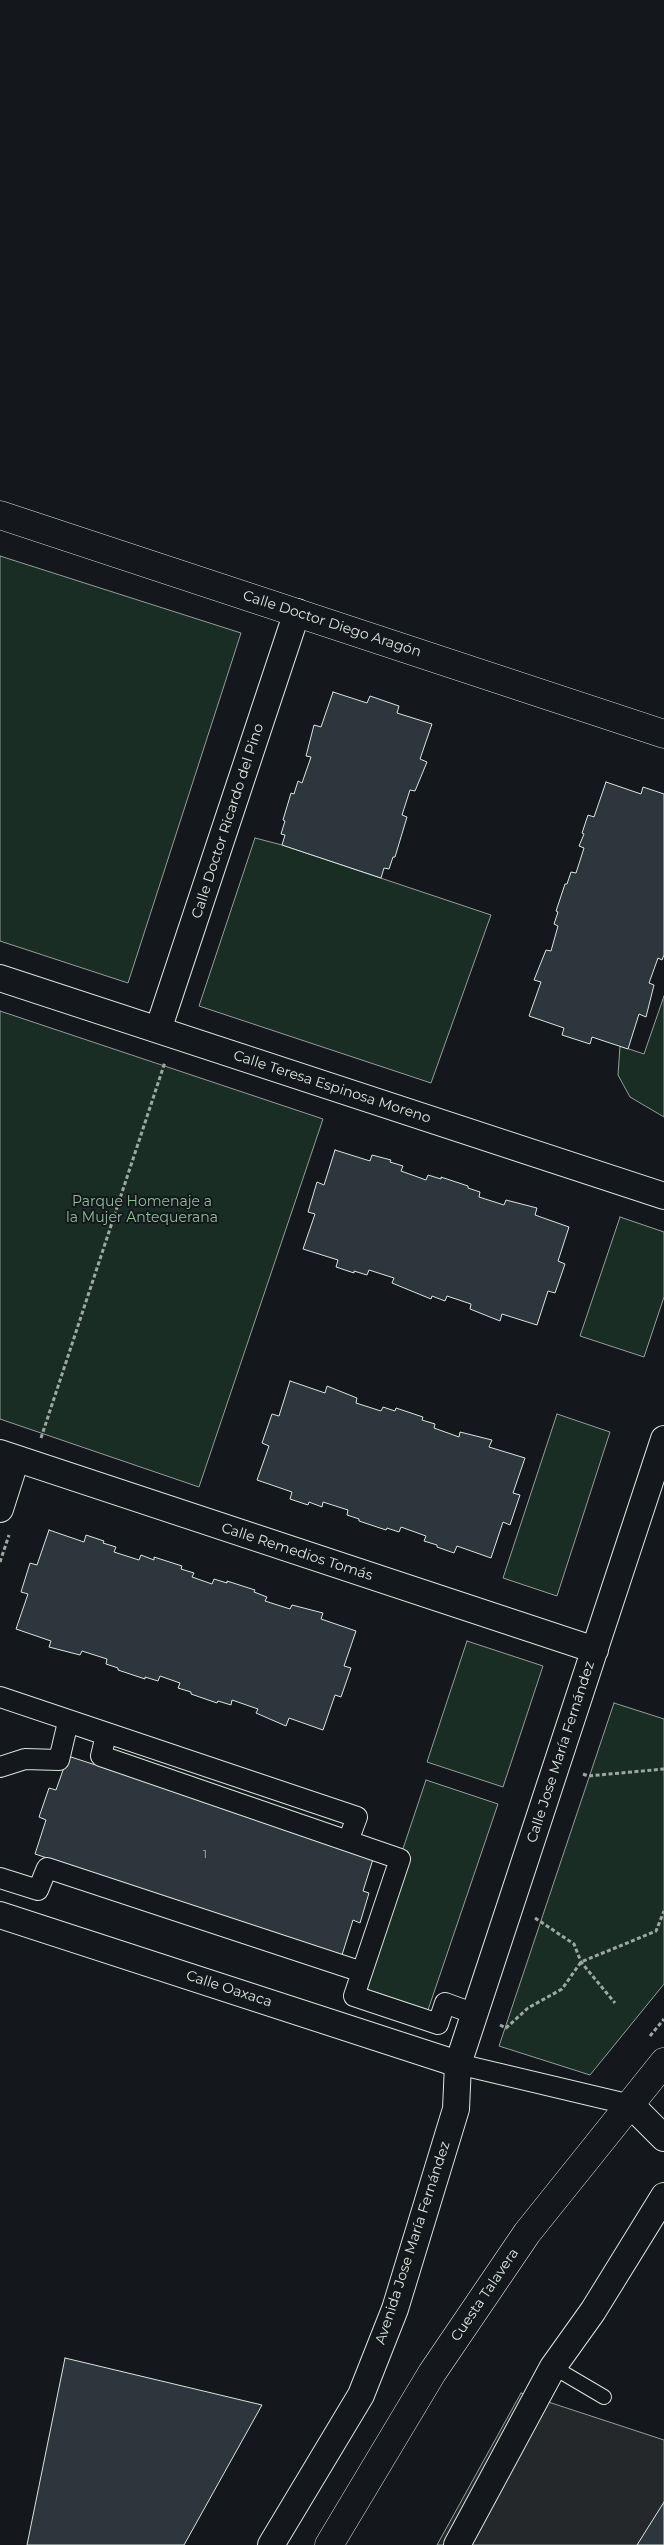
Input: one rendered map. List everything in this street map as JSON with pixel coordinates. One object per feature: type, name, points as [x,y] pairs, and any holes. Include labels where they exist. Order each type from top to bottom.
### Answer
[{"type":"street","name":"Calle Doctor Diego Aragón","points":[[0,515],[664,734]]},
{"type":"street","name":"Calle Doctor Ricardo del Pino","points":[[166,1033],[298,612]]},
{"type":"street","name":"Calle Teresa Espinosa Moreno","points":[[0,978],[664,1196]]},
{"type":"street","name":"Calle Jose María Fernández","points":[[458,2064],[664,1439]]},
{"type":"street","points":[[6,1518],[16,1459]]},
{"type":"street","name":"Calle Remedios Tomás","points":[[16,1459],[594,1650]]},
{"type":"street","points":[[0,1696],[357,1817],[348,1841]]},
{"type":"street","points":[[0,1766],[25,1759],[59,1760],[68,1722],[106,1735],[101,1756],[400,1859],[354,1996],[438,2024],[445,2003],[474,2014]]},
{"type":"street","points":[[190,1787],[197,1762]]},
{"type":"street","points":[[266,1813],[274,1788]]},
{"type":"street","points":[[0,1878],[38,1890],[47,1868],[362,1972]]},
{"type":"street","name":"Calle Oaxaca","points":[[0,1915],[458,2064]]},
{"type":"street","name":"Cuesta Talavera","points":[[329,2545],[432,2373],[527,2233],[664,2062]]},
{"type":"street","points":[[458,2064],[631,2105],[664,2138]]},
{"type":"street","name":"Avenida Jose María Fernández","points":[[271,2545],[361,2396],[381,2346],[395,2309],[456,2110],[458,2064]]},
{"type":"street","points":[[457,2545],[553,2367],[593,2311],[664,2196]]},
{"type":"lane","points":[[553,2367],[604,2398]]},
{"type":"path","points":[[16,1459],[166,1033]]},
{"type":"path","points":[[0,1562],[6,1518]]},
{"type":"path","points":[[557,1763],[588,1776],[664,1770]]},
{"type":"path","points":[[509,1908],[531,1915],[574,1944],[581,1962],[615,2004]]},
{"type":"path","points":[[474,2014],[506,2028],[528,2008],[562,1989],[581,1962],[656,1931],[664,1911]]},
{"type":"green space","points":[[0,556],[241,633],[128,983],[0,941]]},
{"type":"green space","points":[[255,838],[282,845],[491,915],[431,1083],[199,1006]]},
{"type":"green space","points":[[664,996],[664,1117],[630,1097],[618,1075],[620,1046],[644,1054]]},
{"type":"green space","name":"Parque Homenaje a la Mujer Antequerana","points":[[0,1011],[323,1119],[199,1487],[0,1419]]},
{"type":"green space","points":[[620,1217],[664,1232],[664,1297],[644,1357],[580,1336]]},
{"type":"green space","points":[[557,1414],[610,1432],[557,1596],[503,1578]]},
{"type":"green space","points":[[467,1641],[543,1666],[503,1787],[427,1762]]},
{"type":"green space","points":[[614,1703],[664,1719],[664,1984],[590,2075],[499,2046]]},
{"type":"green space","points":[[426,1780],[498,1804],[428,2010],[357,1986]]},
{"type":"shaded area","points":[[521,2393],[664,2440],[664,2504],[638,2545],[437,2545]]},
{"type":"building","points":[[333,692],[367,703],[370,696],[399,706],[397,713],[432,724],[420,759],[427,762],[415,791],[410,790],[402,815],[407,817],[395,857],[393,857],[389,869],[384,868],[381,878],[282,845],[285,835],[281,834],[285,821],[283,820],[291,793],[294,794],[298,781],[302,783],[311,757],[306,756],[314,725],[321,727]]},
{"type":"building","points":[[606,782],[641,794],[643,787],[664,794],[664,955],[662,960],[658,958],[649,983],[654,985],[646,1017],[639,1014],[628,1049],[592,1037],[590,1044],[562,1035],[564,1028],[529,1016],[541,982],[534,980],[546,950],[551,951],[558,926],[554,924],[558,912],[556,911],[571,872],[576,873],[584,848],[579,846],[584,834],[582,833],[588,815],[594,817]]},
{"type":"building","points":[[335,1150],[370,1161],[372,1155],[391,1160],[390,1162],[403,1166],[401,1171],[426,1180],[428,1175],[441,1179],[441,1177],[480,1192],[479,1197],[504,1205],[506,1200],[537,1208],[535,1215],[569,1227],[558,1261],[565,1264],[555,1293],[548,1291],[537,1325],[502,1314],[500,1321],[470,1309],[471,1304],[447,1296],[445,1301],[432,1296],[431,1299],[392,1283],[394,1278],[369,1270],[367,1275],[354,1271],[354,1273],[336,1267],[338,1260],[303,1249],[315,1214],[308,1212],[317,1182],[324,1185]]},
{"type":"building","points":[[290,1381],[325,1393],[327,1386],[357,1398],[356,1403],[381,1411],[383,1407],[395,1411],[396,1408],[423,1417],[422,1420],[435,1424],[434,1428],[459,1437],[460,1432],[492,1440],[489,1447],[525,1458],[513,1493],[520,1495],[510,1525],[503,1522],[491,1558],[457,1546],[454,1553],[424,1541],[426,1536],[401,1527],[399,1532],[387,1528],[386,1530],[347,1515],[348,1510],[323,1502],[322,1507],[309,1502],[308,1505],[290,1499],[292,1492],[257,1480],[269,1446],[262,1443],[272,1414],[279,1416]]},
{"type":"building","points":[[49,1530],[84,1542],[86,1535],[104,1541],[103,1543],[116,1547],[114,1552],[139,1560],[141,1555],[182,1566],[181,1569],[194,1573],[192,1577],[212,1584],[214,1579],[255,1590],[254,1592],[267,1597],[265,1601],[290,1609],[292,1605],[323,1613],[321,1619],[356,1631],[344,1666],[351,1668],[341,1697],[335,1695],[323,1730],[289,1718],[286,1726],[256,1713],[258,1709],[232,1700],[231,1705],[218,1701],[217,1703],[178,1688],[180,1683],[160,1676],[158,1681],[145,1677],[145,1679],[106,1664],[107,1659],[82,1651],[80,1655],[49,1647],[51,1641],[16,1629],[28,1594],[21,1592],[30,1563],[37,1565]]},
{"type":"building","points":[[68,1756],[374,1856],[363,1891],[369,1893],[360,1923],[353,1920],[342,1955],[35,1854],[46,1820],[39,1817],[49,1788],[56,1790]]},
{"type":"building","points":[[65,2358],[262,2405],[184,2545],[27,2545]]},
{"type":"building","points":[[664,2502],[664,2545],[637,2545]]}]
